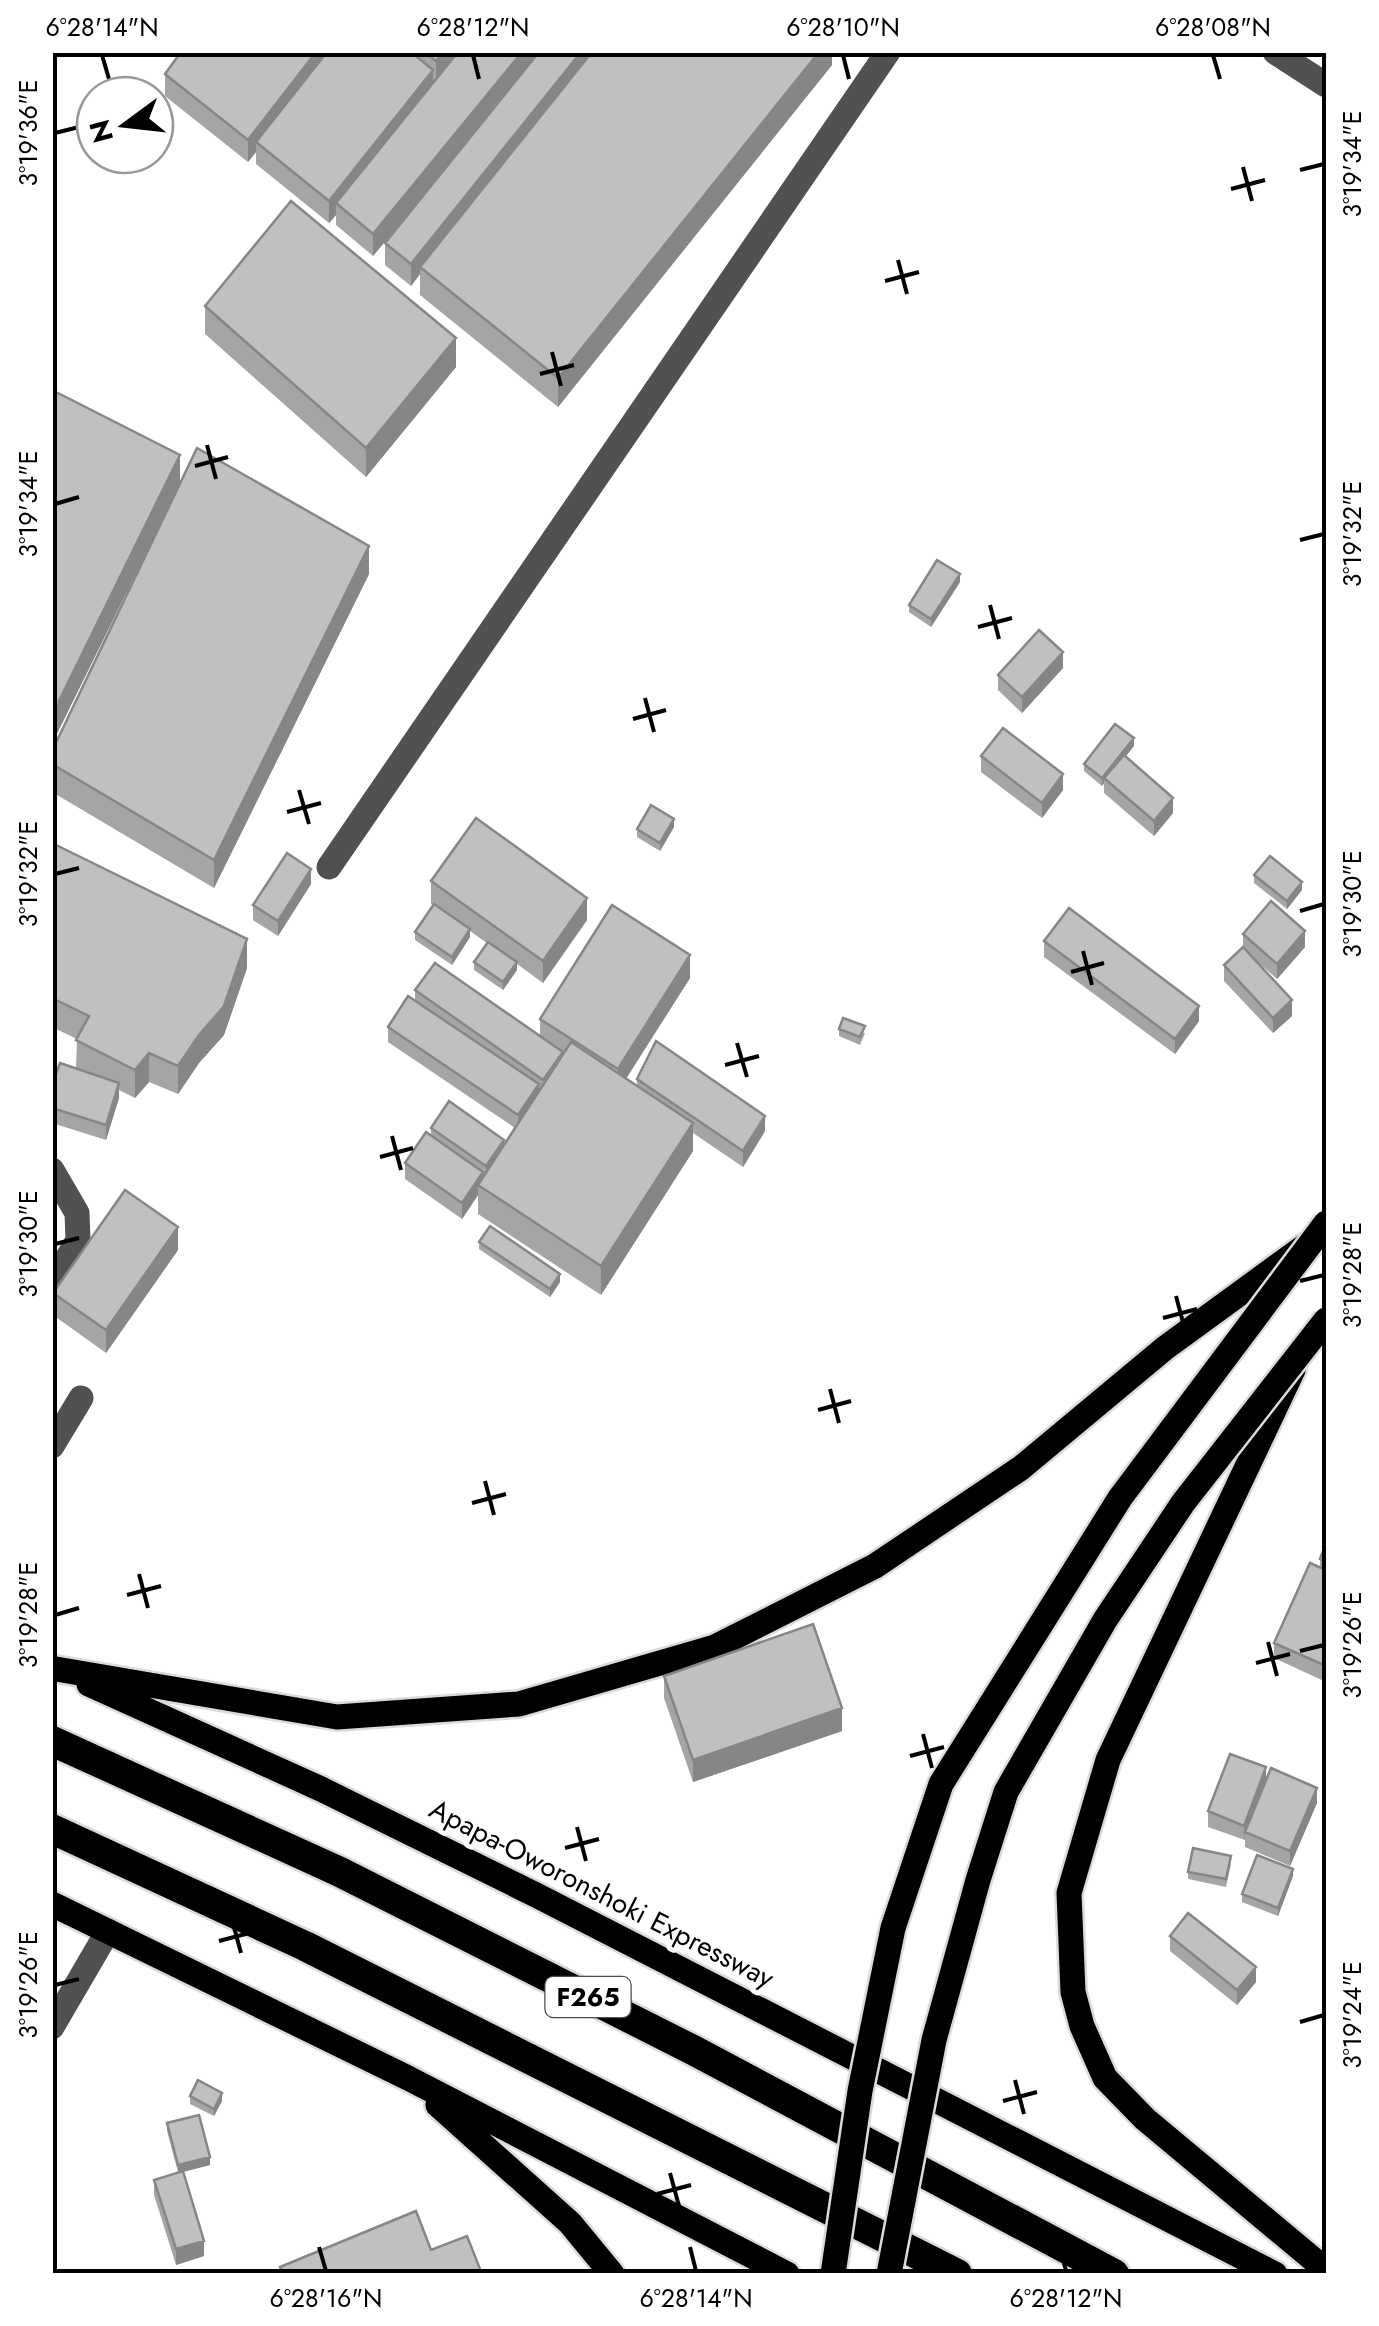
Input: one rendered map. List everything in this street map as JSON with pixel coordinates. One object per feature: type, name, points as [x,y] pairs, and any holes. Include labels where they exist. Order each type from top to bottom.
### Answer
[{"type":"highway","name":"F265","points":[[52,1741],[340,1872],[693,2050],[1114,2274]]},
{"type":"highway","points":[[52,1829],[305,1946],[957,2274]]},
{"type":"main road","points":[[54,1669],[337,1718],[519,1704],[715,1647],[875,1566],[1021,1468],[1165,1348],[1322,1230]]},
{"type":"main road","points":[[833,2274],[860,2091],[893,1928],[941,1784],[1120,1498],[1322,1230]]},
{"type":"main road","points":[[889,2274],[934,2040],[1006,1792],[1105,1620],[1183,1504],[1326,1320]]},
{"type":"main road","points":[[1300,1356],[1108,1760],[1069,1893],[1073,1992],[1082,2026],[1106,2078],[1145,2119],[1326,2270]]},
{"type":"main road","name":"Apapa-Oworonshoki Expressway","points":[[54,1669],[321,1789],[536,1895],[1276,2274]]},
{"type":"main road","points":[[52,1904],[408,2078],[787,2274]]},
{"type":"main road","points":[[408,2078],[570,2223],[612,2274]]},
{"type":"street","points":[[329,867],[888,52]]},
{"type":"street","points":[[1276,52],[1326,85]]},
{"type":"street","points":[[52,1170],[76,1213],[78,1240],[52,1284]]},
{"type":"street","points":[[52,1446],[81,1398]]},
{"type":"street","points":[[52,2027],[108,1931]]},
{"type":"building","points":[[181,52],[316,52],[248,140],[175,82],[175,75],[165,74]]},
{"type":"building","points":[[327,52],[411,52],[433,70],[329,201],[256,142]]},
{"type":"building","points":[[425,52],[443,52],[436,61]]},
{"type":"building","points":[[458,52],[522,52],[373,234],[336,203]]},
{"type":"building","points":[[539,52],[581,52],[411,264],[385,243]]},
{"type":"building","points":[[592,52],[819,52],[558,378],[420,267]]},
{"type":"building","points":[[291,201],[456,338],[366,448],[205,306]]},
{"type":"building","points":[[52,390],[180,455],[52,715]]},
{"type":"building","points":[[197,448],[369,546],[214,860],[52,764],[52,751]]},
{"type":"building","points":[[937,560],[960,574],[931,619],[909,605]]},
{"type":"building","points":[[1039,630],[1063,652],[1022,697],[998,675]]},
{"type":"building","points":[[1115,724],[1134,738],[1102,778],[1084,764]]},
{"type":"building","points":[[1003,728],[1063,774],[1042,803],[981,756]]},
{"type":"building","points":[[1124,755],[1173,798],[1154,821],[1104,778]]},
{"type":"building","points":[[651,805],[674,819],[660,843],[637,829]]},
{"type":"building","points":[[476,818],[587,898],[543,961],[431,881]]},
{"type":"building","points":[[52,843],[247,939],[224,1006],[178,1066],[149,1053],[135,1070],[76,1040],[89,1016],[52,998]]},
{"type":"building","points":[[287,853],[311,869],[278,921],[253,905]]},
{"type":"building","points":[[1270,856],[1302,882],[1287,901],[1254,875]]},
{"type":"building","points":[[1271,901],[1305,931],[1277,964],[1243,934]]},
{"type":"building","points":[[434,904],[470,929],[452,957],[415,932]]},
{"type":"building","points":[[612,905],[690,955],[618,1069],[540,1019]]},
{"type":"building","points":[[1069,908],[1199,1006],[1175,1039],[1044,941]]},
{"type":"building","points":[[488,942],[517,962],[503,982],[474,962]]},
{"type":"building","points":[[1243,947],[1292,1000],[1273,1018],[1224,965]]},
{"type":"building","points":[[435,963],[563,1052],[543,1080],[415,990]]},
{"type":"building","points":[[408,996],[539,1084],[518,1115],[388,1027]]},
{"type":"building","points":[[843,1018],[865,1026],[860,1037],[839,1029]]},
{"type":"building","points":[[656,1041],[765,1116],[743,1151],[637,1079]]},
{"type":"building","points":[[571,1042],[693,1123],[601,1266],[478,1185]]},
{"type":"building","points":[[60,1063],[119,1083],[106,1125],[52,1108],[52,1085]]},
{"type":"building","points":[[449,1101],[504,1140],[486,1166],[431,1128]]},
{"type":"building","points":[[426,1132],[483,1172],[462,1203],[405,1163]]},
{"type":"building","points":[[125,1190],[178,1227],[106,1330],[53,1293]]},
{"type":"building","points":[[490,1226],[560,1274],[550,1289],[479,1242]]},
{"type":"building","points":[[1310,1563],[1326,1570],[1326,1666],[1274,1643]]},
{"type":"building","points":[[813,1624],[842,1708],[693,1760],[664,1676]]},
{"type":"building","points":[[1230,1754],[1266,1767],[1244,1826],[1208,1811]]},
{"type":"building","points":[[1271,1768],[1317,1788],[1290,1851],[1245,1832]]},
{"type":"building","points":[[1193,1848],[1231,1856],[1226,1879],[1188,1872]]},
{"type":"building","points":[[1257,1855],[1293,1869],[1278,1908],[1242,1894]]},
{"type":"building","points":[[1188,1913],[1256,1967],[1237,1990],[1170,1936]]},
{"type":"building","points":[[198,2080],[222,2093],[214,2109],[190,2096]]},
{"type":"building","points":[[199,2115],[210,2157],[178,2165],[167,2123]]},
{"type":"building","points":[[183,2171],[204,2241],[176,2249],[154,2180]]},
{"type":"building","points":[[416,2211],[431,2250],[467,2236],[482,2274],[283,2274],[280,2267]]}]
